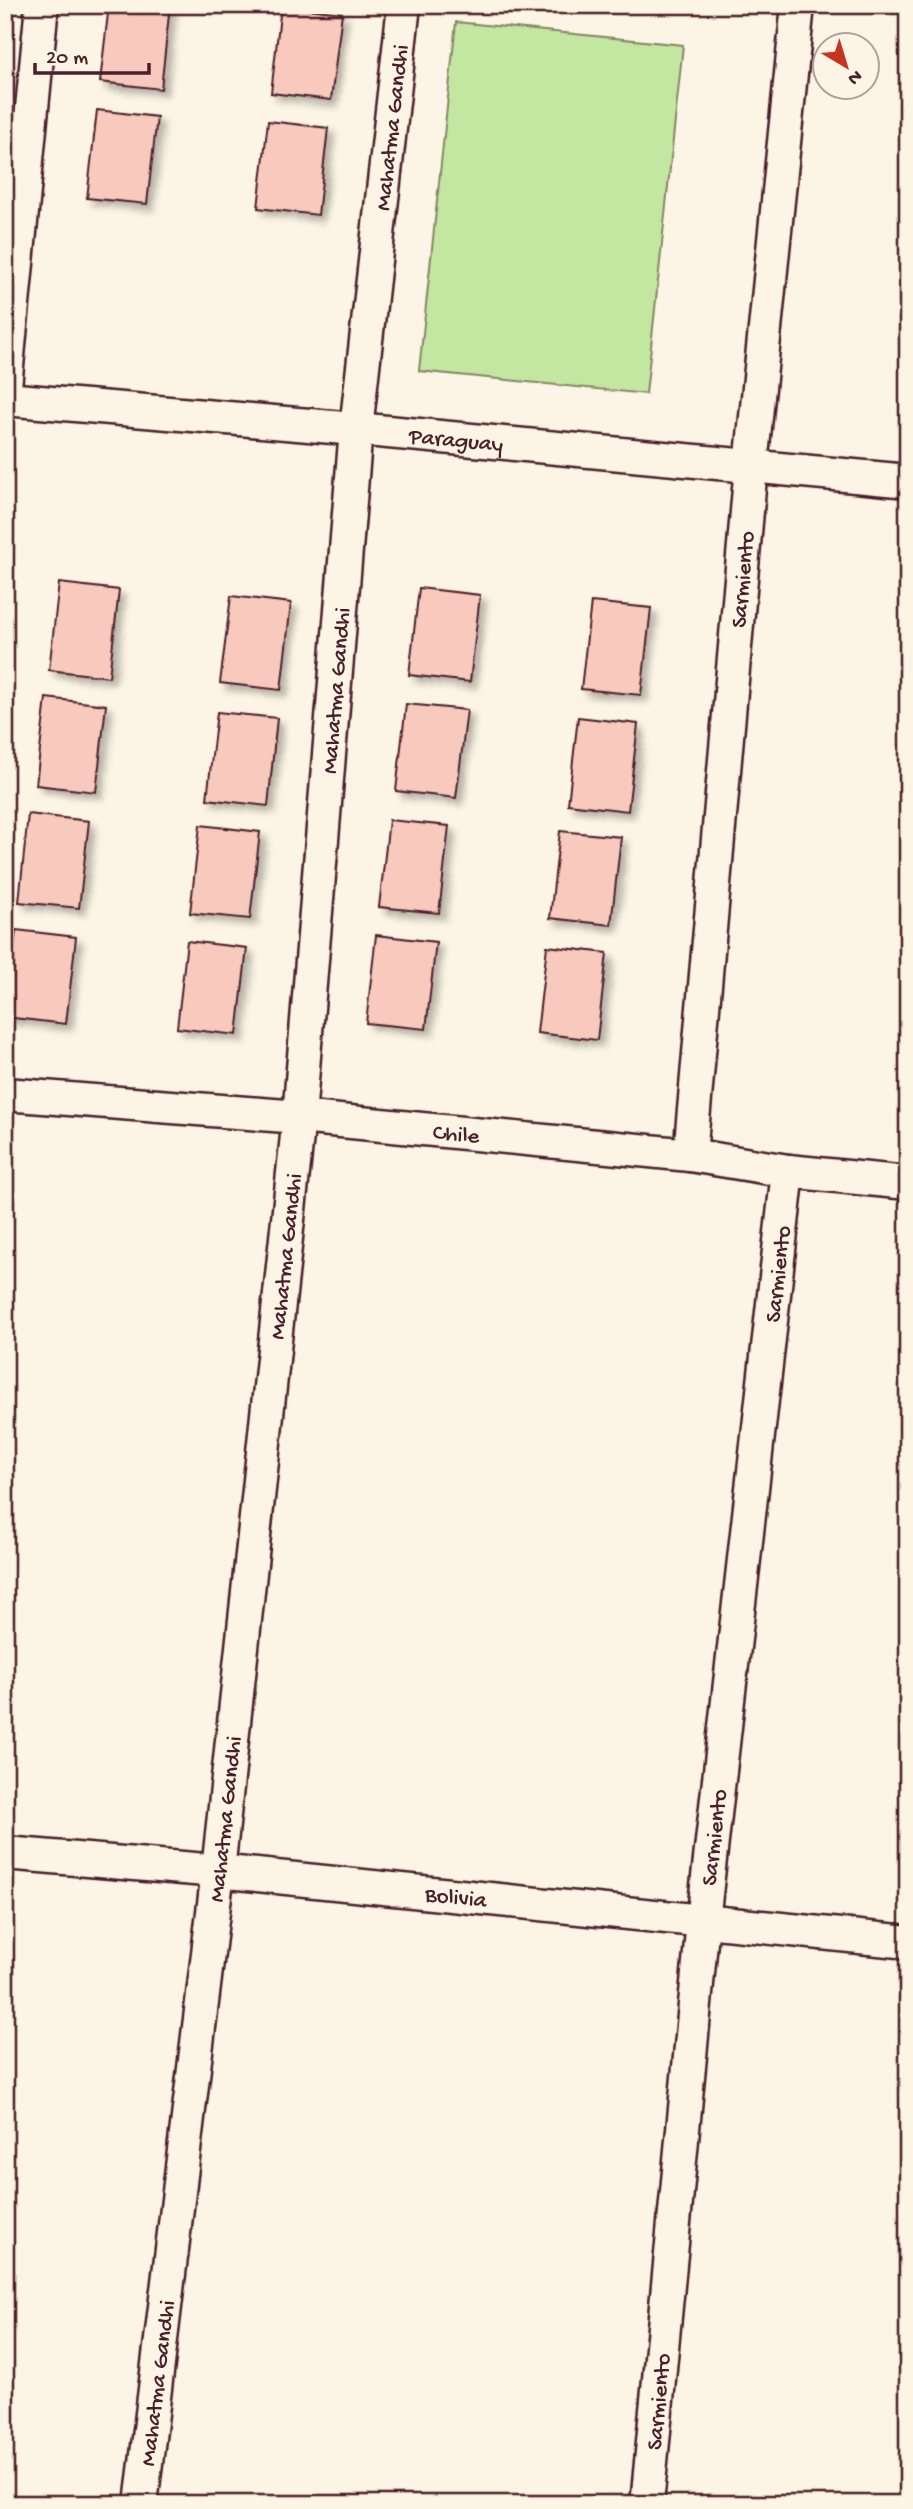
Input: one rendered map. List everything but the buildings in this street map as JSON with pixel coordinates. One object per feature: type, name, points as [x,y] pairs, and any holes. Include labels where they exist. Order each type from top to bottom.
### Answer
[{"type":"street","points":[[5,387],[42,5]]},
{"type":"street","name":"Mahatma Gandhi","points":[[141,2504],[218,1871],[299,1117],[356,429],[404,5]]},
{"type":"street","name":"Sarmiento","points":[[690,1155],[751,466],[798,5]]},
{"type":"street","name":"Paraguay","points":[[5,400],[356,429],[908,481]]},
{"type":"street","name":"Chile","points":[[5,1094],[299,1117],[690,1155],[788,1171],[908,1184]]},
{"type":"street","name":"Sarmiento","points":[[647,2504],[703,1921],[788,1171]]},
{"type":"street","name":"Bolivia","points":[[5,1853],[218,1871],[908,1942]]},
{"type":"green space","points":[[456,22],[683,45],[646,394],[419,371]]}]
